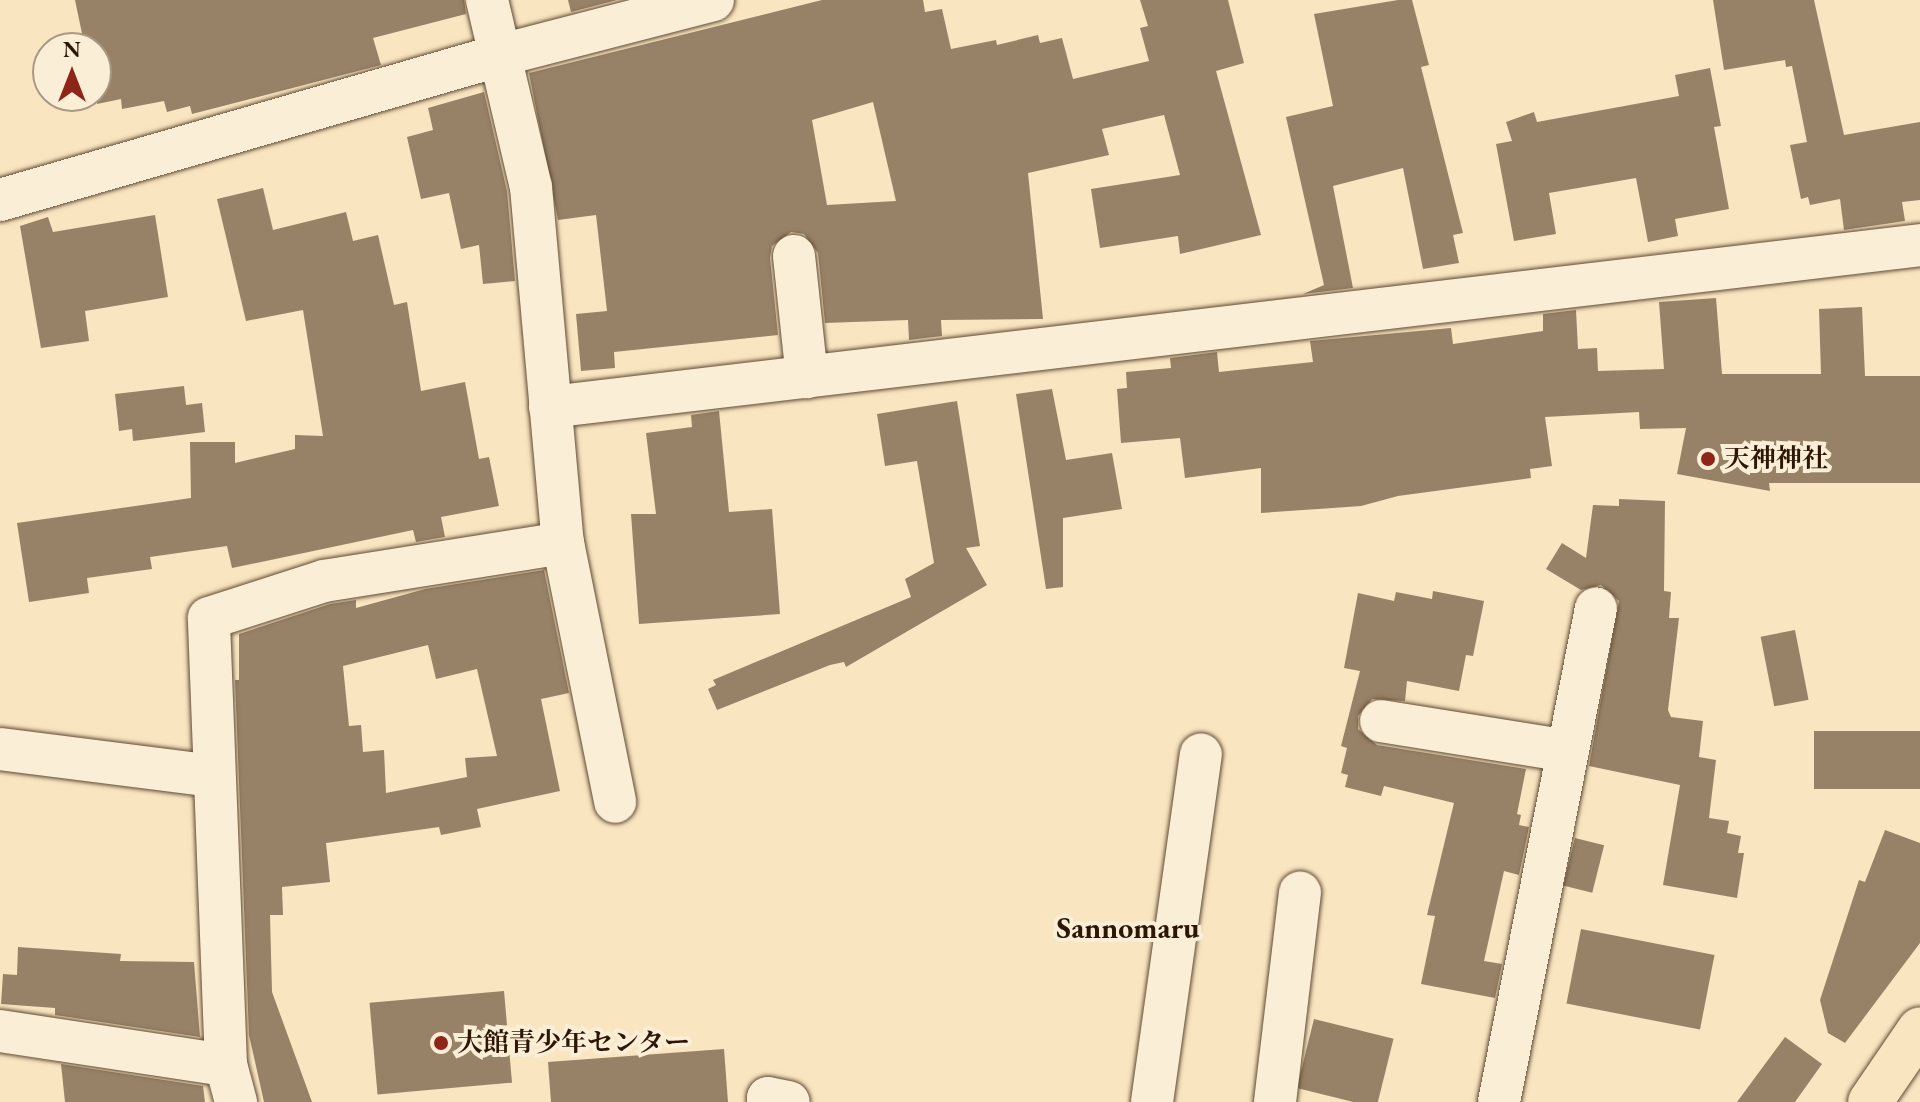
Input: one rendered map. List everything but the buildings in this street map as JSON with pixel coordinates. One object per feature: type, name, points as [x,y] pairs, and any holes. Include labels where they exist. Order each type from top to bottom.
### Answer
[{"type":"highway","points":[[1870,1102],[1920,1029]]},
{"type":"street","points":[[487,0],[531,187],[563,543],[615,802]]},
{"type":"street","points":[[0,200],[501,55],[713,0]]},
{"type":"street","points":[[550,407],[1920,245]]},
{"type":"street","points":[[794,256],[807,377]]},
{"type":"street","points":[[0,1031],[231,1083],[213,776],[209,618],[324,581],[563,543]]},
{"type":"street","points":[[1499,1102],[1596,608]]},
{"type":"street","points":[[1381,721],[1568,751]]},
{"type":"street","points":[[0,749],[213,776]]},
{"type":"street","points":[[1152,1102],[1201,754]]},
{"type":"street","points":[[1275,1102],[1300,892]]},
{"type":"street","points":[[768,1102],[789,1102]]},
{"type":"place","name":"天神神社","points":[[1708,459]]},
{"type":"place","name":"大館青少年センター","points":[[441,1043]]},
{"type":"district","name":"Sannomaru","points":[[1128,928]]}]
